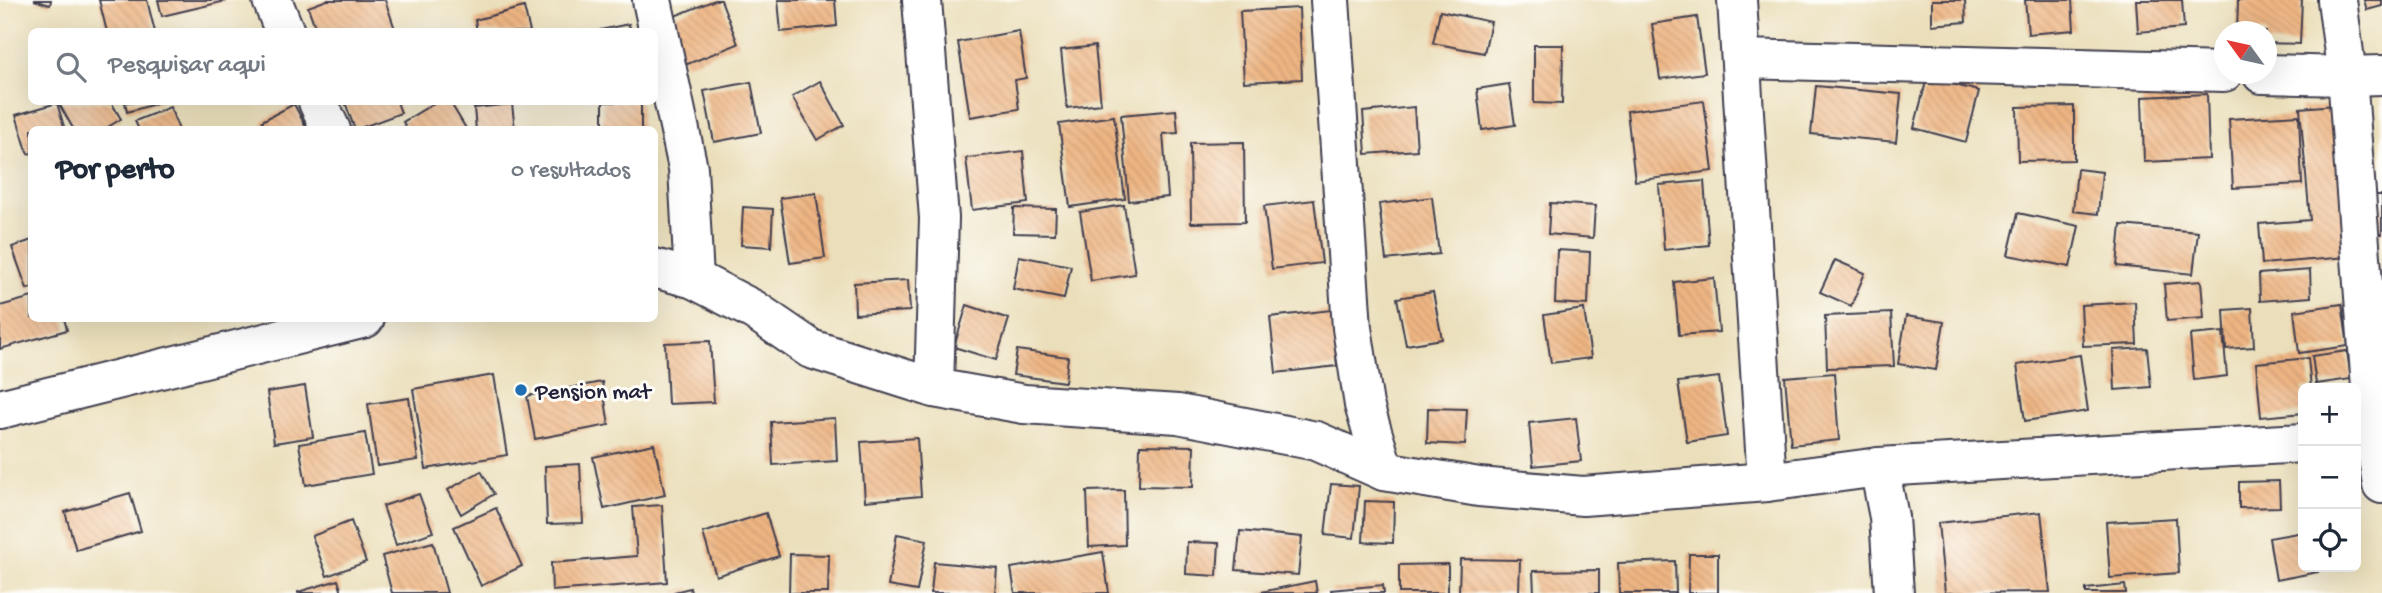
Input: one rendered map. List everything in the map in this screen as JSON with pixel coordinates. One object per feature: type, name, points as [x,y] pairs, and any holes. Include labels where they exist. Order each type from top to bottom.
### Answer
[{"type":"street","points":[[272,0],[283,28]]},
{"type":"street","points":[[652,0],[688,168],[694,279]]},
{"type":"street","points":[[922,0],[939,218],[934,388]]},
{"type":"street","points":[[1330,0],[1352,328],[1364,405],[1384,471]]},
{"type":"street","points":[[1737,0],[1767,482]]},
{"type":"street","points":[[2337,0],[2365,75],[2371,439],[2382,484]]},
{"type":"street","points":[[1742,59],[2214,72]]},
{"type":"street","points":[[2277,74],[2365,75]]},
{"type":"street","points":[[319,105],[329,126]]},
{"type":"street","points":[[658,269],[694,279],[754,310],[811,349],[934,388],[1024,404],[1178,414],[1316,441],[1384,471],[1479,487],[1583,496],[1767,482],[1879,467],[2298,443]]},
{"type":"street","points":[[0,410],[349,322]]},
{"type":"street","points":[[1879,467],[1889,517],[1894,593]]},
{"type":"building","points":[[34,0],[51,0],[50,5]]},
{"type":"building","points":[[99,0],[147,0],[154,28],[106,28]]},
{"type":"building","points":[[158,0],[226,0],[226,1],[162,16]]},
{"type":"building","points":[[327,0],[385,0],[395,28],[316,28],[308,7]]},
{"type":"building","points":[[721,0],[738,44],[685,65],[667,19]]},
{"type":"building","points":[[778,0],[835,0],[837,26],[781,32]]},
{"type":"building","points":[[1932,0],[1965,0],[1966,22],[1932,25]]},
{"type":"building","points":[[2025,0],[2072,0],[2074,30],[2028,34]]},
{"type":"building","points":[[2136,0],[2182,0],[2184,28],[2138,32]]},
{"type":"building","points":[[2238,0],[2302,0],[2300,44],[2277,43],[2277,21],[2237,21]]},
{"type":"building","points":[[2364,0],[2382,0],[2382,6],[2367,10]]},
{"type":"building","points":[[524,7],[529,28],[476,28],[475,20]]},
{"type":"building","points":[[1299,8],[1302,79],[1244,82],[1240,11]]},
{"type":"building","points":[[1440,11],[1491,22],[1484,53],[1433,43]]},
{"type":"building","points":[[1697,17],[1705,73],[1660,79],[1652,24]]},
{"type":"building","points":[[629,24],[630,28],[610,28]]},
{"type":"building","points":[[1019,31],[1026,78],[1015,80],[1019,109],[970,117],[958,42]]},
{"type":"building","points":[[1534,45],[1563,45],[1562,104],[1534,103]]},
{"type":"building","points":[[1095,46],[1101,104],[1067,108],[1061,50]]},
{"type":"building","points":[[1927,78],[1979,91],[1966,142],[1914,128]]},
{"type":"building","points":[[820,81],[844,125],[817,140],[792,97]]},
{"type":"building","points":[[751,82],[761,133],[714,142],[704,91]]},
{"type":"building","points":[[1509,84],[1515,125],[1482,130],[1477,89]]},
{"type":"building","points":[[1816,86],[1901,94],[1896,142],[1811,134]]},
{"type":"building","points":[[2207,94],[2209,159],[2144,162],[2142,97]]},
{"type":"building","points":[[1704,101],[1713,171],[1635,181],[1627,111]]},
{"type":"building","points":[[58,105],[64,126],[28,126],[28,154],[16,115]]},
{"type":"building","points":[[60,105],[113,105],[121,119],[110,126],[72,126]]},
{"type":"building","points":[[126,105],[152,105],[127,112]]},
{"type":"building","points":[[295,105],[305,126],[264,126],[262,121]]},
{"type":"building","points":[[346,105],[398,105],[401,113],[366,126],[354,126]]},
{"type":"building","points":[[431,105],[452,105],[465,126],[405,126],[403,122]]},
{"type":"building","points":[[512,105],[515,126],[476,126],[474,108]]},
{"type":"building","points":[[603,105],[641,105],[641,126],[603,126]]},
{"type":"building","points":[[2335,105],[2347,257],[2262,264],[2259,224],[2310,220],[2300,108]]},
{"type":"building","points":[[2074,106],[2074,160],[2018,161],[2017,107]]},
{"type":"building","points":[[170,107],[177,126],[137,126],[135,121]]},
{"type":"building","points":[[1414,107],[1417,150],[1366,154],[1363,112]]},
{"type":"building","points":[[1176,110],[1178,133],[1163,134],[1168,197],[1129,201],[1121,115]]},
{"type":"building","points":[[2299,115],[2302,184],[2233,188],[2229,119]]},
{"type":"building","points":[[1114,116],[1125,199],[1070,207],[1059,124]]},
{"type":"building","points":[[1244,142],[1245,222],[1191,223],[1190,143]]},
{"type":"building","points":[[1023,151],[1028,203],[972,210],[966,158]]},
{"type":"building","points":[[2077,169],[2102,172],[2098,214],[2073,211]]},
{"type":"building","points":[[1704,181],[1709,245],[1664,250],[1659,185]]},
{"type":"building","points":[[816,193],[825,258],[790,263],[780,198]]},
{"type":"building","points":[[2375,195],[2382,195],[2382,234],[2377,234]]},
{"type":"building","points":[[1432,197],[1439,254],[1386,260],[1379,204]]},
{"type":"building","points":[[1314,200],[1322,263],[1272,269],[1264,206]]},
{"type":"building","points":[[1550,203],[1595,206],[1593,238],[1548,234]]},
{"type":"building","points":[[1124,205],[1135,274],[1091,281],[1080,212]]},
{"type":"building","points":[[743,207],[773,209],[771,247],[741,245]]},
{"type":"building","points":[[1014,208],[1056,209],[1055,234],[1013,233]]},
{"type":"building","points":[[2018,213],[2079,226],[2070,267],[2008,255]]},
{"type":"building","points":[[2121,225],[2198,232],[2193,274],[2117,266]]},
{"type":"building","points":[[28,241],[28,289],[27,289],[12,247]]},
{"type":"building","points":[[1557,250],[1590,252],[1588,305],[1555,303]]},
{"type":"building","points":[[1019,256],[1071,266],[1064,299],[1013,289]]},
{"type":"building","points":[[1835,260],[1865,273],[1851,306],[1820,292]]},
{"type":"building","points":[[2310,270],[2311,297],[2260,301],[2259,274]]},
{"type":"building","points":[[1714,278],[1719,332],[1679,335],[1674,282]]},
{"type":"building","points":[[908,280],[910,311],[855,314],[854,283]]},
{"type":"building","points":[[2201,281],[2204,318],[2167,321],[2164,284]]},
{"type":"building","points":[[1433,292],[1442,339],[1406,345],[1397,298]]},
{"type":"building","points":[[28,298],[28,322],[65,322],[67,330],[0,349],[0,306]]},
{"type":"building","points":[[2135,302],[2137,344],[2083,346],[2081,305]]},
{"type":"building","points":[[2342,304],[2348,346],[2299,353],[2294,311]]},
{"type":"building","points":[[967,305],[1009,319],[996,360],[954,347]]},
{"type":"building","points":[[2252,308],[2254,347],[2226,349],[2224,310]]},
{"type":"building","points":[[1584,309],[1591,358],[1551,363],[1544,315]]},
{"type":"building","points":[[1331,310],[1337,366],[1276,373],[1270,317]]},
{"type":"building","points":[[1891,313],[1894,366],[1827,368],[1825,316]]},
{"type":"building","points":[[1906,316],[1944,322],[1936,370],[1898,364]]},
{"type":"building","points":[[2223,332],[2227,376],[2194,380],[2190,335]]},
{"type":"building","points":[[710,341],[714,402],[668,404],[665,343]]},
{"type":"building","points":[[2147,348],[2151,387],[2115,390],[2113,350]]},
{"type":"building","points":[[1017,350],[1068,357],[1065,382],[1013,375]]},
{"type":"building","points":[[2347,351],[2351,379],[2316,383],[2312,356]]},
{"type":"building","points":[[2080,355],[2088,411],[2025,421],[2017,365]]},
{"type":"building","points":[[2308,358],[2310,383],[2298,383],[2298,413],[2261,417],[2256,363]]},
{"type":"building","points":[[1834,373],[1839,440],[1791,445],[1785,377]]},
{"type":"building","points":[[494,375],[507,455],[426,469],[413,389]]},
{"type":"building","points":[[1719,377],[1727,436],[1687,442],[1678,382]]},
{"type":"building","points":[[602,382],[609,425],[535,439],[527,396]]},
{"type":"building","points":[[305,386],[313,437],[274,443],[267,392]]},
{"type":"building","points":[[409,398],[418,460],[377,466],[368,404]]},
{"type":"building","points":[[1428,408],[1467,409],[1465,445],[1427,443]]},
{"type":"building","points":[[835,418],[837,461],[773,465],[771,422]]},
{"type":"building","points":[[1576,418],[1581,461],[1533,466],[1529,423]]},
{"type":"building","points":[[365,433],[372,474],[306,485],[299,444]]},
{"type":"building","points":[[917,438],[921,496],[865,501],[861,442]]},
{"type":"building","points":[[654,444],[665,495],[604,509],[593,457]]},
{"type":"building","points":[[1140,445],[1194,446],[1193,487],[1139,486]]},
{"type":"building","points":[[580,464],[583,523],[547,524],[545,466]]},
{"type":"building","points":[[481,471],[494,494],[461,514],[448,490]]},
{"type":"building","points":[[2279,481],[2280,507],[2239,508],[2239,482]]},
{"type":"building","points":[[1331,484],[1359,486],[1354,538],[1325,535]]},
{"type":"building","points":[[1124,490],[1125,545],[1089,547],[1087,491]]},
{"type":"building","points":[[130,493],[141,531],[76,550],[65,512]]},
{"type":"building","points":[[419,494],[433,532],[396,545],[383,506]]},
{"type":"building","points":[[1365,501],[1394,502],[1393,543],[1363,542]]},
{"type":"building","points":[[662,505],[667,582],[552,591],[551,563],[637,556],[633,507]]},
{"type":"building","points":[[496,508],[522,566],[481,586],[454,527]]},
{"type":"building","points":[[2041,512],[2050,592],[1945,593],[1938,523]]},
{"type":"building","points":[[766,513],[779,556],[716,576],[703,533]]},
{"type":"building","points":[[2176,518],[2179,573],[2110,578],[2106,522]]},
{"type":"building","points":[[351,521],[366,562],[327,576],[312,536]]},
{"type":"building","points":[[1240,531],[1302,537],[1298,575],[1236,570]]},
{"type":"building","points":[[2298,533],[2298,572],[2318,572],[2276,580],[2269,538]]},
{"type":"building","points":[[897,534],[927,540],[917,591],[888,586]]},
{"type":"building","points":[[433,542],[447,593],[392,593],[382,556]]},
{"type":"building","points":[[1187,542],[1219,543],[1217,576],[1186,574]]},
{"type":"building","points":[[1103,552],[1109,593],[1015,593],[1011,568]]},
{"type":"building","points":[[790,554],[829,555],[828,593],[789,593]]},
{"type":"building","points":[[1689,554],[1718,554],[1718,593],[1688,593]]},
{"type":"building","points":[[1460,559],[1520,560],[1519,593],[1459,593]]},
{"type":"building","points":[[1675,561],[1676,593],[1619,593],[1618,563]]},
{"type":"building","points":[[934,562],[997,568],[995,593],[931,593]]},
{"type":"building","points":[[1448,564],[1448,593],[1399,593],[1399,565]]},
{"type":"building","points":[[1599,570],[1599,593],[1534,593],[1533,571]]},
{"type":"building","points":[[338,580],[342,593],[298,593],[298,592]]},
{"type":"building","points":[[1315,581],[1317,593],[1261,593],[1261,592]]},
{"type":"building","points":[[1383,585],[1384,593],[1332,593],[1331,590]]},
{"type":"building","points":[[2125,585],[2126,593],[2086,593],[2086,589]]},
{"type":"building","points":[[690,588],[691,593],[674,593],[674,592]]},
{"type":"place","name":"Pension mat","points":[[521,390]]}]
